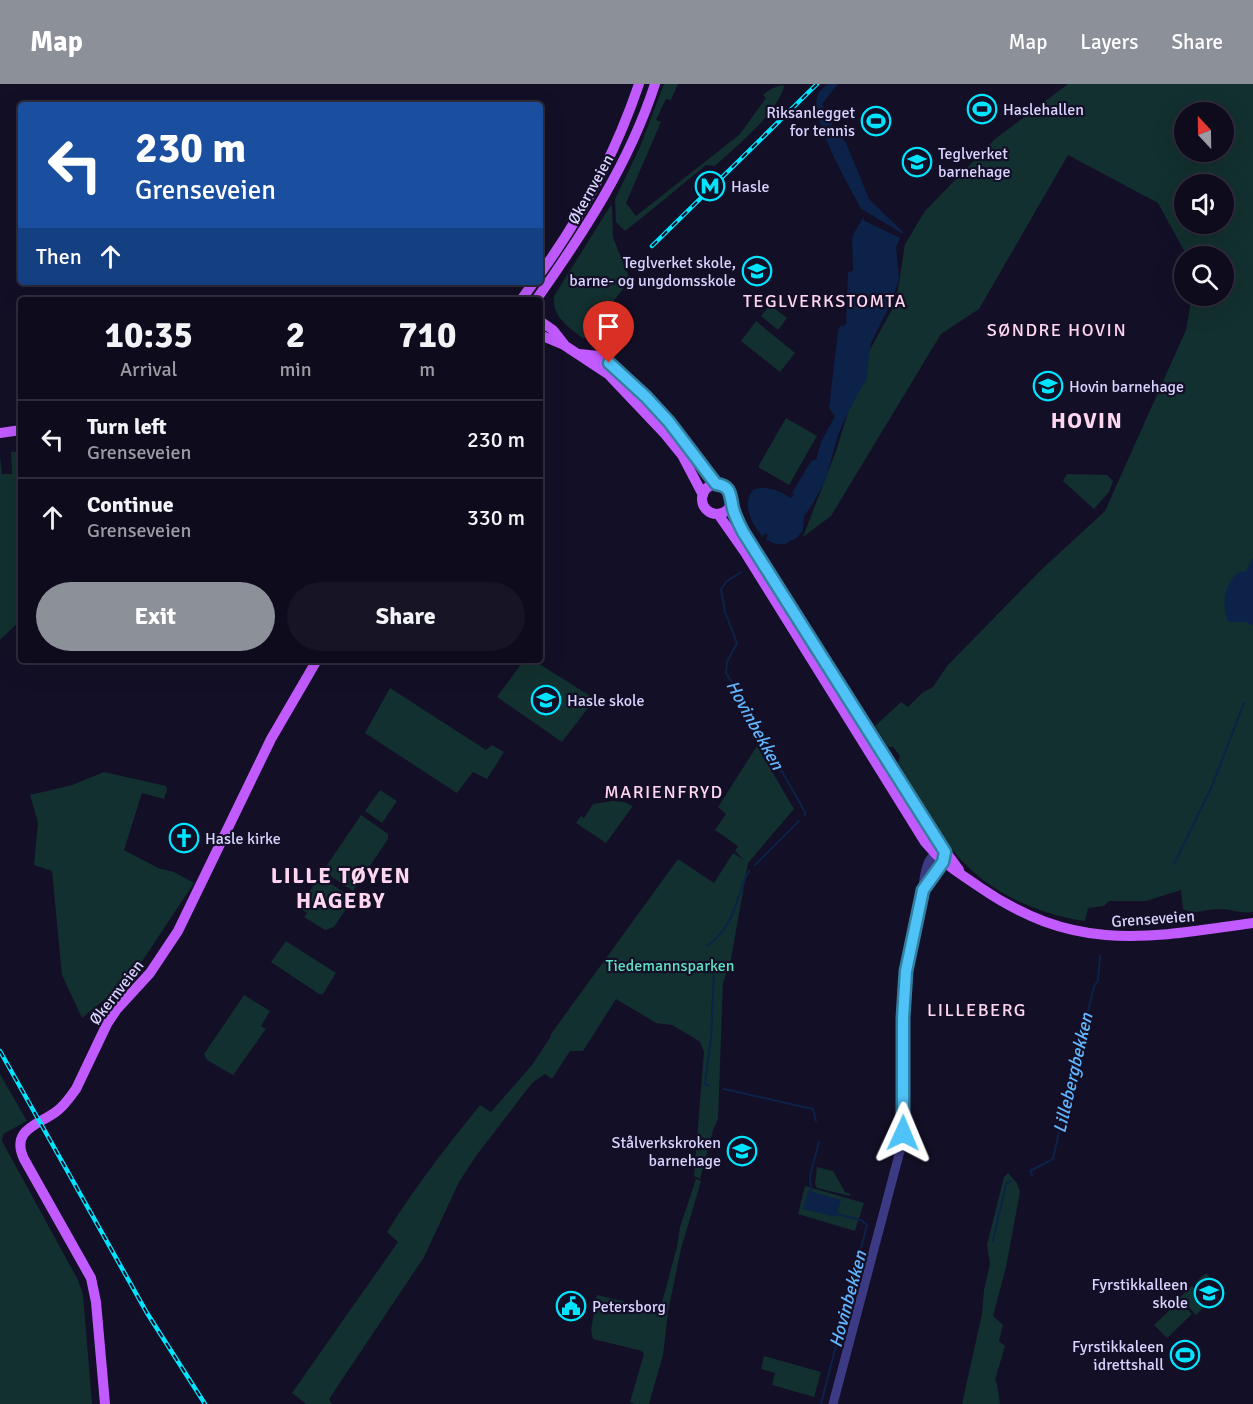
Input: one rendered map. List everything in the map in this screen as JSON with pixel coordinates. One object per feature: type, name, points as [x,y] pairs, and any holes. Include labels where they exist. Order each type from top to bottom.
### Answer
[{"type":"main road","name":"Økernveien","points":[[543,270],[586,203],[619,137],[639,84]]},
{"type":"main road","name":"Økernveien","points":[[538,297],[583,233],[611,186],[633,140],[655,84]]},
{"type":"main road","points":[[543,323],[553,330],[564,345]]},
{"type":"main road","points":[[543,335],[564,345],[610,376],[641,392]]},
{"type":"main road","points":[[579,354],[599,356],[641,392],[669,422],[716,484]]},
{"type":"main road","points":[[610,376],[682,455],[703,495],[706,509],[718,514],[726,511],[732,504],[729,490],[722,485],[716,484],[708,488],[703,495]]},
{"type":"main road","points":[[0,434],[18,431]]},
{"type":"main road","name":"Grenseveien","points":[[732,504],[739,525],[950,868],[962,873],[992,896],[1016,909],[1050,924],[1086,933],[1123,937],[1147,936],[1253,923]]},
{"type":"main road","name":"Grenseveien","points":[[718,514],[746,554],[921,836],[941,856]]},
{"type":"main road","name":"Økernveien","points":[[105,1404],[96,1302],[91,1278],[24,1159],[20,1140],[29,1129],[58,1110],[69,1099],[107,1024],[168,948],[192,904],[271,740],[315,663]]},
{"type":"street","points":[[833,1404],[901,1147],[904,994],[925,868],[941,856]]},
{"type":"green space","points":[[664,84],[678,84],[671,100],[666,99],[656,120],[661,122],[626,203],[636,216],[739,135],[766,98],[763,95],[765,93],[783,85],[784,87],[773,109],[715,166],[706,165],[625,231],[616,222],[615,199],[640,147]]},
{"type":"green space","points":[[1068,84],[1253,84],[1253,912],[1220,909],[1188,911],[1183,909],[1181,890],[1146,901],[1109,901],[1104,906],[1088,908],[1085,921],[1048,913],[1013,898],[981,878],[954,852],[931,820],[898,763],[900,756],[893,747],[888,747],[875,726],[901,702],[908,707],[922,693],[933,687],[947,666],[1041,570],[1105,511],[1186,330],[1190,306],[1234,306],[1234,246],[1182,246],[1175,234],[1234,234],[1234,174],[1174,174],[1174,232],[1158,203],[1068,155],[979,309],[941,334],[831,516],[803,537],[836,451],[849,409],[854,379],[896,302],[905,244],[925,211],[995,139]]},
{"type":"green space","points":[[611,205],[613,237],[630,280],[584,339],[562,321],[555,310],[554,296]]},
{"type":"green space","points":[[770,305],[787,318],[778,330],[761,316]]},
{"type":"green space","points":[[756,321],[795,353],[780,372],[741,341]]},
{"type":"green space","points":[[786,418],[817,436],[789,485],[758,467]]},
{"type":"green space","points":[[18,451],[18,623],[0,640],[0,457],[2,474],[12,474],[11,452]]},
{"type":"green space","points":[[1067,474],[1107,475],[1113,481],[1109,492],[1094,509],[1063,481]]},
{"type":"green space","points":[[522,663],[538,663],[595,699],[562,742],[497,697]]},
{"type":"green space","points":[[390,688],[486,750],[492,745],[504,752],[487,779],[473,772],[457,793],[365,733]]},
{"type":"green space","name":"Tiedemannsparken","points":[[757,746],[794,809],[748,863],[731,959],[723,983],[718,1119],[700,1179],[694,1176],[704,1052],[700,1042],[672,1025],[656,1023],[616,999],[583,1051],[570,1051],[552,1079],[545,1074],[532,1083],[476,1156],[459,1182],[424,1257],[329,1399],[332,1404],[306,1404],[292,1393],[398,1242],[387,1232],[409,1199],[480,1105],[491,1112],[532,1065],[551,1034],[678,859],[714,883],[733,853],[744,860],[735,851],[738,846],[715,830],[726,814],[718,807]]},
{"type":"green space","points":[[104,772],[166,786],[164,799],[142,793],[124,850],[194,883],[131,978],[82,1018],[62,975],[52,871],[34,865],[38,823],[30,795],[72,785]]},
{"type":"green space","points":[[380,790],[397,801],[382,823],[365,811]]},
{"type":"green space","points":[[613,801],[633,806],[606,843],[576,823],[581,816],[584,818],[593,804]]},
{"type":"green space","points":[[361,815],[388,834],[388,839],[353,891],[323,871]]},
{"type":"green space","points":[[319,876],[353,898],[334,927],[325,930],[304,917],[307,913],[300,908]]},
{"type":"green space","points":[[286,941],[336,973],[323,994],[319,994],[271,962]]},
{"type":"green space","points":[[244,995],[270,1011],[261,1026],[266,1029],[233,1075],[207,1060],[204,1054]]},
{"type":"green space","points":[[0,1074],[27,1121],[3,1134],[2,1141],[78,1280],[83,1295],[92,1404],[0,1404]]},
{"type":"green space","points":[[817,1167],[833,1171],[845,1192],[850,1196],[817,1188],[815,1184]]},
{"type":"green space","points":[[1008,1173],[1017,1183],[1020,1192],[1006,1267],[993,1316],[1003,1325],[999,1341],[1005,1346],[995,1380],[1000,1404],[962,1404],[982,1314],[984,1290],[990,1264],[987,1245],[1004,1177]]},
{"type":"green space","points":[[696,1179],[701,1181],[681,1249],[668,1312],[663,1355],[649,1404],[634,1404],[630,1402],[644,1354],[642,1351],[593,1339],[591,1330],[597,1295],[660,1310],[680,1227]]},
{"type":"green space","points":[[805,1186],[864,1203],[855,1231],[798,1214]]},
{"type":"green space","points":[[1206,1273],[1222,1291],[1211,1301],[1195,1283]]},
{"type":"green space","points":[[1192,1286],[1208,1303],[1196,1315],[1180,1297]]},
{"type":"green space","points":[[1179,1301],[1192,1314],[1167,1338],[1154,1325]]},
{"type":"green space","points":[[764,1356],[821,1372],[814,1397],[772,1385],[775,1373],[761,1369]]},
{"type":"water","points":[[828,84],[838,84],[822,104],[830,122],[846,143],[869,199],[903,232],[896,247],[899,279],[890,305],[871,343],[866,380],[838,435],[826,479],[804,516],[803,530],[798,537],[785,544],[776,544],[766,540],[768,535],[765,533],[763,537],[755,527],[749,514],[748,502],[753,490],[762,488],[777,491],[790,498],[794,495],[792,493],[811,461],[816,460],[821,442],[835,416],[829,408],[838,332],[840,326],[846,325],[848,272],[853,271],[852,239],[865,211],[861,209],[839,168],[819,118],[816,105],[818,94]]},
{"type":"water","points":[[1253,558],[1253,625],[1245,622],[1228,622],[1225,608],[1226,590],[1237,573],[1246,571]]},
{"type":"water","points":[[808,1191],[841,1200],[836,1217],[803,1209]]},
{"type":"pier","points":[[865,211],[903,234],[900,238],[863,220]]},
{"type":"waterway","name":"Hovinbekken","points":[[741,572],[727,581],[721,589],[725,612],[737,643],[727,662],[726,673],[748,708],[805,815]]},
{"type":"waterway","name":"Lillebergbekken","points":[[1174,864],[1212,786],[1244,703]]},
{"type":"waterway","name":"Hovinbekken","points":[[755,865],[799,821]]},
{"type":"waterway","name":"Hovinbekken","points":[[707,946],[717,938],[730,920],[749,871]]},
{"type":"waterway","name":"Lillebergbekken","points":[[1032,1175],[1030,1171],[1053,1159],[1078,1046],[1094,986],[1098,981],[1100,956]]},
{"type":"waterway","name":"Hovinbekken","points":[[708,1086],[705,1084],[711,1038],[714,971]]},
{"type":"waterway","name":"Hovinbekken","points":[[724,1089],[813,1109],[816,1121]]},
{"type":"waterway","name":"Hovinbekken","points":[[811,1192],[810,1176],[819,1142]]},
{"type":"waterway","name":"Lillebergbekken","points":[[993,1241],[1006,1184],[1011,1181]]},
{"type":"waterway","name":"Hovinbekken","points":[[821,1404],[867,1225],[861,1220],[837,1214]]},
{"type":"railway","points":[[652,246],[817,84]]},
{"type":"railway","points":[[0,1051],[147,1313],[205,1404]]},
{"type":"place","name":"Haslehallen","points":[[982,109]]},
{"type":"place","name":"Riksanlegget for tennis","points":[[876,121]]},
{"type":"place","name":"Teglverket barnehage","points":[[917,162]]},
{"type":"place","name":"Hasle","points":[[710,186]]},
{"type":"place","name":"Teglverket skole, barne- og ungdomsskole","points":[[757,271]]},
{"type":"place","name":"Hovin barnehage","points":[[1048,386]]},
{"type":"place","name":"Hasle skole","points":[[546,700]]},
{"type":"place","name":"Hasle kirke","points":[[184,838]]},
{"type":"place","name":"Stålverkskroken barnehage","points":[[742,1151]]},
{"type":"place","name":"Fyrstikkalleen skole","points":[[1209,1293]]},
{"type":"place","name":"Petersborg","points":[[571,1306]]},
{"type":"place","name":"Fyrstikkaleen idrettshall","points":[[1185,1355]]},
{"type":"district","name":"TEGLVERKSTOMTA","points":[[825,301]]},
{"type":"district","name":"SØNDRE HOVIN","points":[[1057,330]]},
{"type":"district","name":"HOVIN","points":[[1087,420]]},
{"type":"district","name":"MARIENFRYD","points":[[664,792]]},
{"type":"district","name":"LILLE TØYEN HAGEBY","points":[[341,888]]},
{"type":"district","name":"LILLEBERG","points":[[977,1010]]},
{"type":"route","points":[[609,363],[669,422],[716,484],[729,490],[743,532],[945,852],[943,862],[923,890],[906,971],[903,1018],[903,1133]]}]
